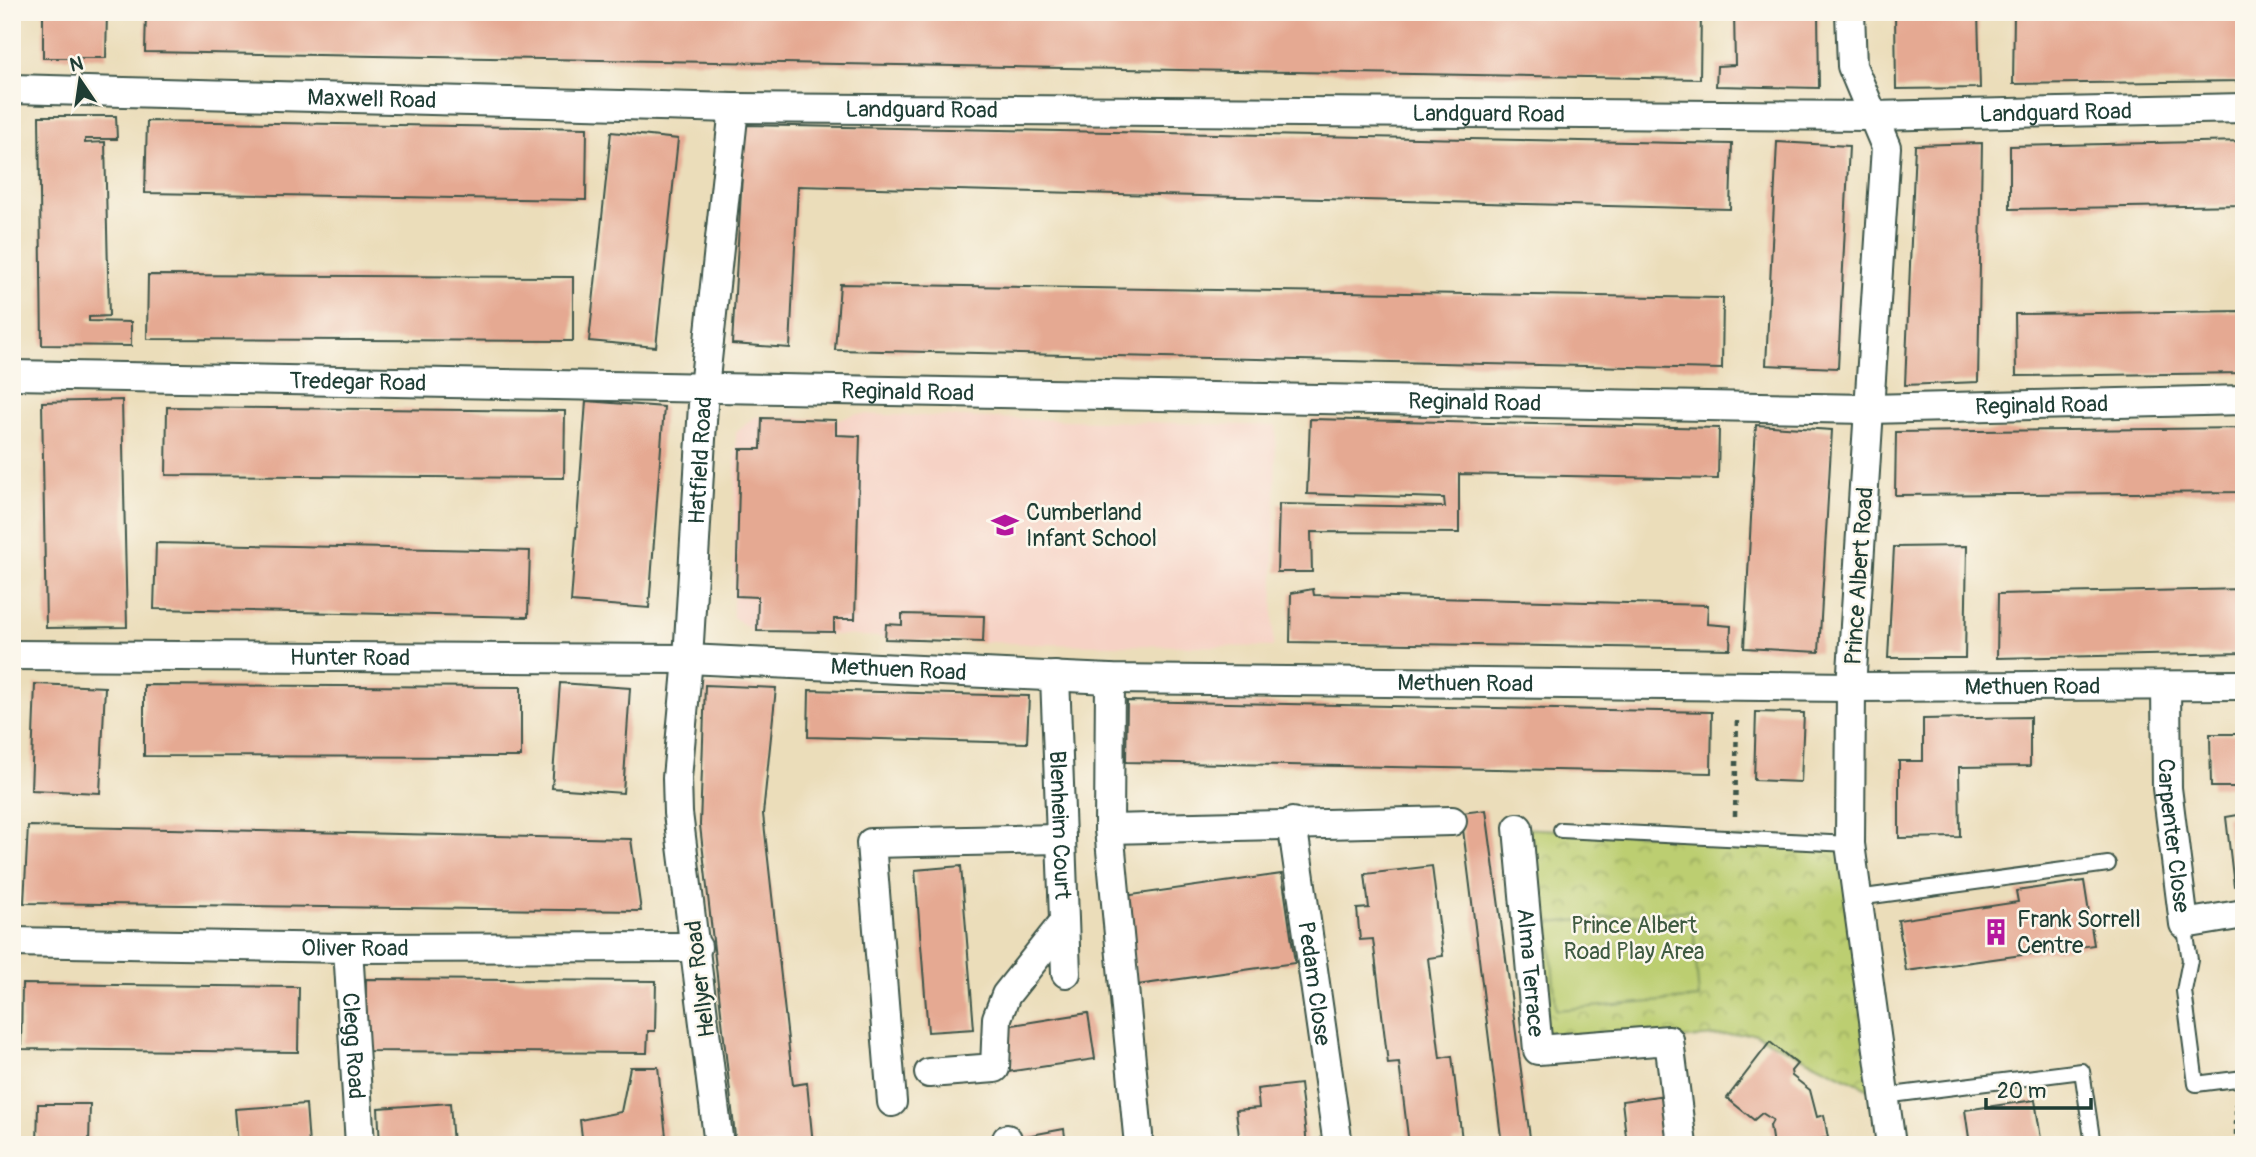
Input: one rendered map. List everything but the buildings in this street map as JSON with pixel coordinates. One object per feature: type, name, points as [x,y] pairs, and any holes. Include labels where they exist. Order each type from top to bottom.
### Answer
[{"type":"street","name":"Prince Albert Road","points":[[1850,12],[1852,66],[1886,147],[1851,687],[1850,844],[1891,1145]]},
{"type":"street","name":"Maxwell Road","points":[[12,89],[734,108]]},
{"type":"street","name":"Landguard Road","points":[[734,108],[1872,116],[2244,108]]},
{"type":"street","name":"Hatfield Road","points":[[678,813],[677,778],[688,659],[704,388],[734,108]]},
{"type":"street","name":"Tredegar Road","points":[[12,375],[704,388]]},
{"type":"street","name":"Reginald Road","points":[[704,388],[1869,409],[2244,400]]},
{"type":"street","name":"Hunter Road","points":[[12,655],[688,659]]},
{"type":"street","name":"Methuen Road","points":[[688,659],[1110,679],[1851,687],[2244,685]]},
{"type":"street","name":"Blenheim Court","points":[[1055,676],[1066,973]]},
{"type":"street","points":[[1110,679],[1109,829],[1139,1135]]},
{"type":"street","name":"Carpenter Close","points":[[2166,687],[2167,788],[2183,923],[2244,914]]},
{"type":"street","name":"Hellyer Road","points":[[678,813],[719,1145]]},
{"type":"street","points":[[1109,829],[1292,822],[1452,821]]},
{"type":"street","name":"Pedam Close","points":[[1292,822],[1338,1145]]},
{"type":"street","name":"Alma Terrace","points":[[1518,828],[1538,1050],[1669,1040],[1682,1145]]},
{"type":"street","points":[[892,1102],[872,843],[1061,839]]},
{"type":"street","points":[[929,1073],[995,1068],[997,1018],[1006,995],[1064,922]]},
{"type":"street","name":"Oliver Road","points":[[12,942],[348,948],[696,947]]},
{"type":"street","name":"Clegg Road","points":[[348,948],[360,1145]]},
{"type":"lane","points":[[1561,830],[1850,844]]},
{"type":"lane","points":[[1857,898],[2108,864]]},
{"type":"lane","points":[[2183,923],[2190,960],[2184,991],[2196,1084],[2240,1079]]},
{"type":"lane","points":[[1884,1097],[2082,1071],[2093,1145]]},
{"type":"path","points":[[1734,838],[1738,686]]},
{"type":"path","points":[[2236,1145],[2240,1079]]},
{"type":"shaded area","name":"Cumberland Infant School","points":[[855,414],[1276,426],[1273,647],[1031,644],[753,631],[733,617],[736,433],[754,417],[838,419]]},
{"type":"green space","name":"Prince Albert Road Play Area","points":[[1518,828],[1850,844],[1884,1096],[1753,1033],[1538,1050]]},
{"type":"green space","points":[[1692,910],[1699,998],[1556,1010],[1549,923]]},
{"type":"place","name":"Cumberland Infant School","points":[[1005,525]]},
{"type":"place","name":"Frank Sorrell Centre","points":[[1996,932]]}]
